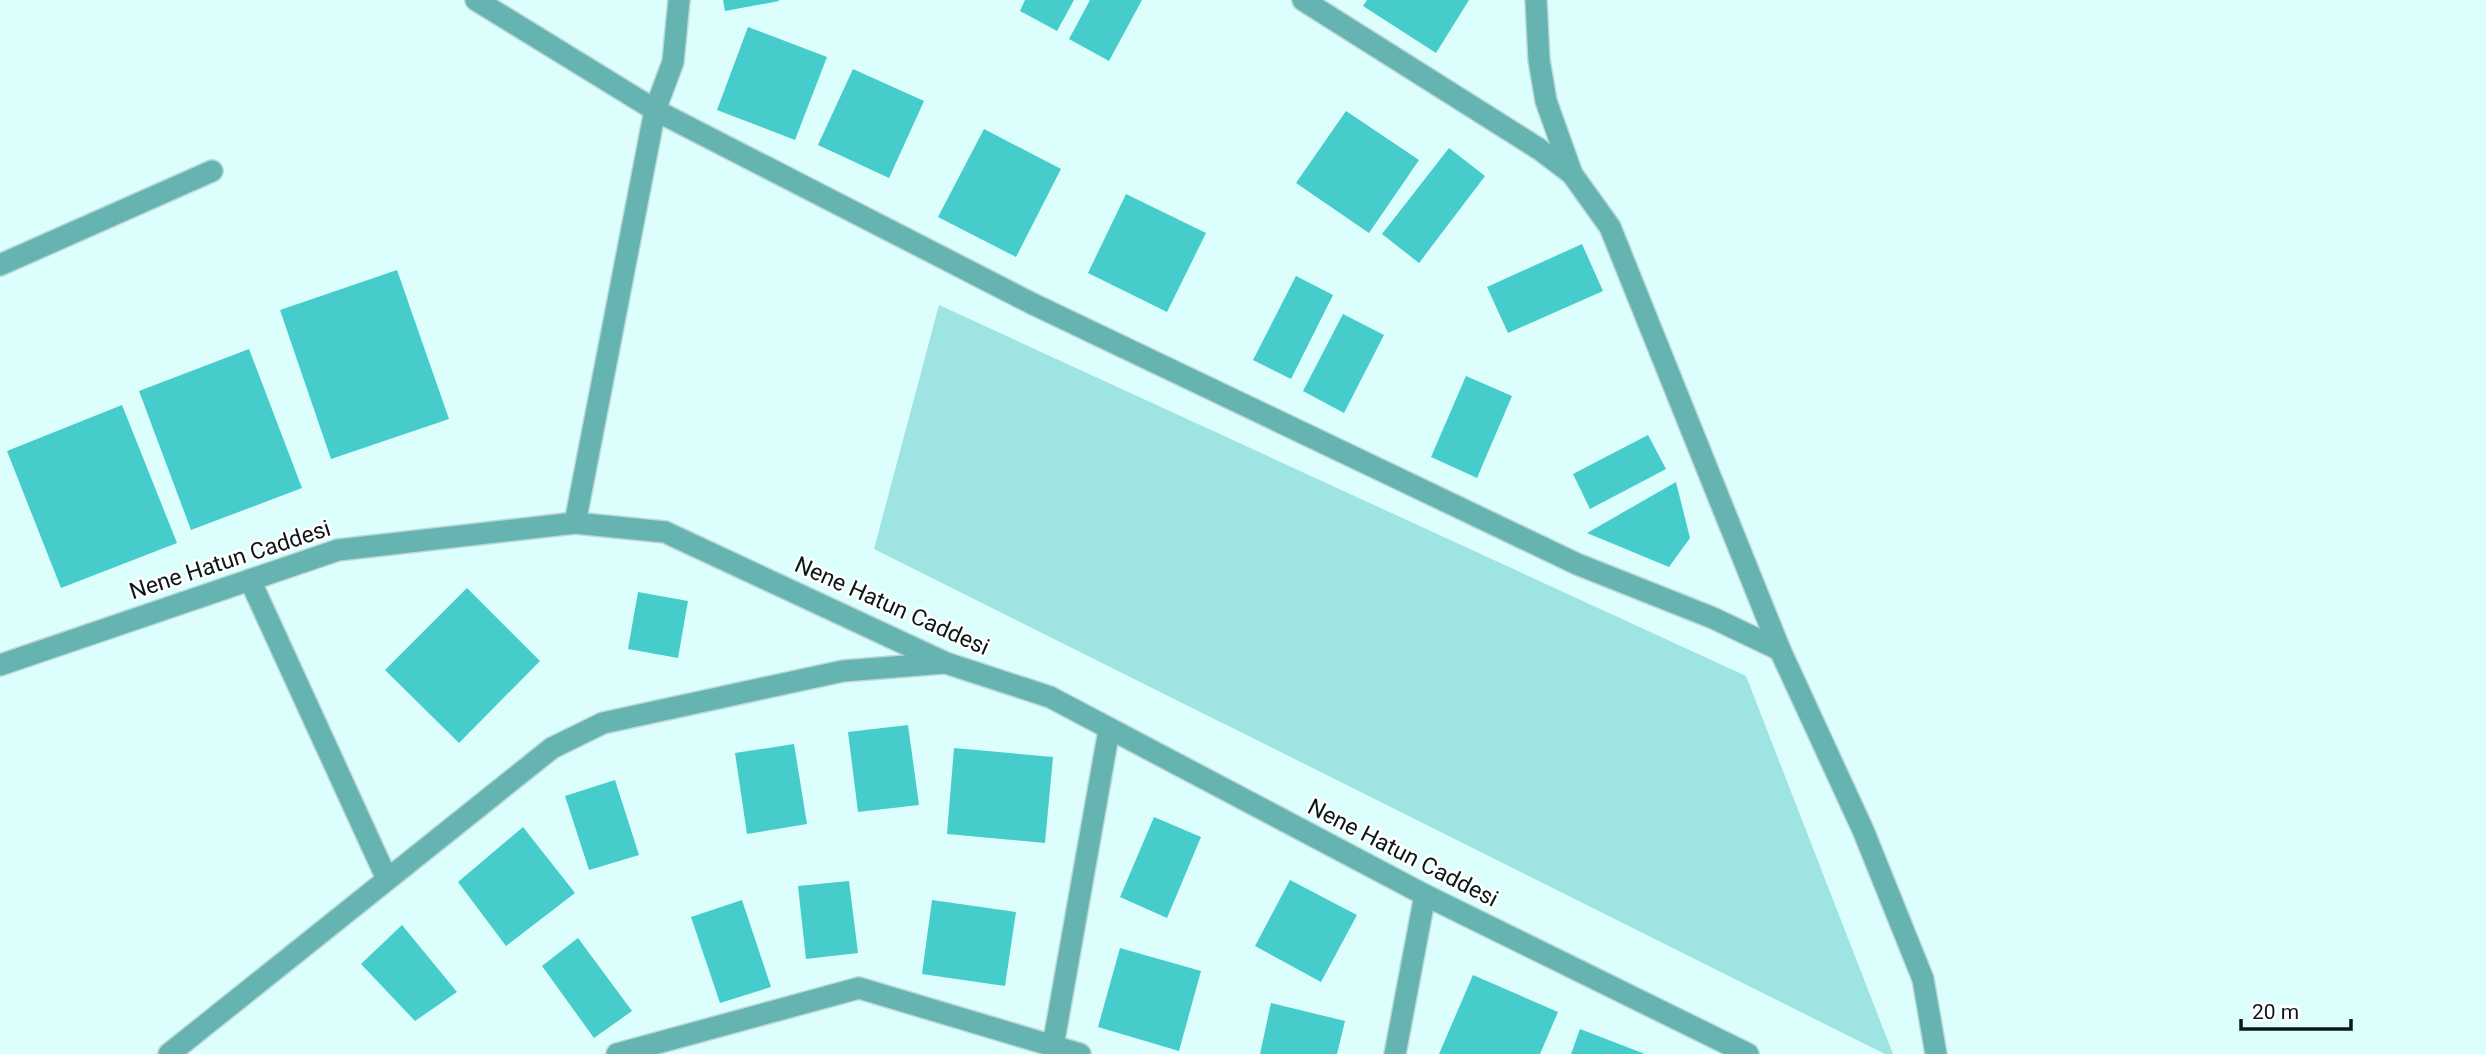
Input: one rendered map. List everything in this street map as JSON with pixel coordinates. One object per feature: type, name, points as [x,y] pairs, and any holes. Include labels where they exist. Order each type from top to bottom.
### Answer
[{"type":"street","points":[[476,0],[655,110],[1031,303],[1577,564],[1713,618],[1780,650]]},
{"type":"street","points":[[575,523],[655,110],[673,62],[679,0]]},
{"type":"street","points":[[1303,0],[1539,149],[1572,174]]},
{"type":"street","points":[[1536,0],[1539,60],[1546,101],[1572,174],[1610,227],[1780,650],[1863,830],[1923,979],[1937,1054]]},
{"type":"street","points":[[0,265],[212,171]]},
{"type":"street","name":"Nene Hatun Caddesi","points":[[0,665],[338,550],[575,523],[665,532],[946,663],[1049,697],[1425,895],[1748,1054]]},
{"type":"street","points":[[250,580],[387,879]]},
{"type":"street","points":[[169,1054],[552,748],[603,723],[843,671],[946,663]]},
{"type":"street","points":[[1054,1046],[1109,730]]},
{"type":"street","points":[[1395,1054],[1425,895]]},
{"type":"street","points":[[617,1054],[859,988],[1080,1054]]},
{"type":"shaded area","points":[[939,305],[1746,676],[1893,1054],[1885,1054],[874,549]]},
{"type":"building","points":[[723,0],[779,0],[779,1],[725,11]]},
{"type":"building","points":[[1025,0],[1074,0],[1057,31],[1020,11]]},
{"type":"building","points":[[1090,0],[1142,0],[1109,61],[1069,39]]},
{"type":"building","points":[[1367,0],[1469,0],[1436,53],[1363,6]]},
{"type":"building","points":[[748,27],[827,57],[795,140],[717,110]]},
{"type":"building","points":[[853,69],[924,101],[889,178],[818,145]]},
{"type":"building","points":[[1346,111],[1419,160],[1369,233],[1296,183]]},
{"type":"building","points":[[984,129],[1061,169],[1016,257],[938,217]]},
{"type":"building","points":[[1449,148],[1485,176],[1419,263],[1382,234]]},
{"type":"building","points":[[1126,194],[1206,233],[1167,312],[1088,273]]},
{"type":"building","points":[[1582,244],[1603,291],[1508,333],[1487,287]]},
{"type":"building","points":[[397,270],[449,419],[331,459],[280,310]]},
{"type":"building","points":[[1296,276],[1333,295],[1291,379],[1253,360]]},
{"type":"building","points":[[1343,314],[1384,335],[1344,413],[1303,391]]},
{"type":"building","points":[[249,349],[302,488],[191,530],[139,391]]},
{"type":"building","points":[[1466,376],[1512,396],[1477,478],[1431,457]]},
{"type":"building","points":[[122,405],[177,543],[61,588],[7,451]]},
{"type":"building","points":[[1648,435],[1666,469],[1590,509],[1573,474]]},
{"type":"building","points":[[1676,482],[1690,538],[1669,567],[1587,533]]},
{"type":"building","points":[[467,588],[540,661],[459,743],[385,670]]},
{"type":"building","points":[[638,592],[688,601],[678,658],[628,649]]},
{"type":"building","points":[[908,725],[919,805],[858,812],[848,732]]},
{"type":"building","points":[[794,744],[807,824],[747,834],[735,753]]},
{"type":"building","points":[[954,748],[1053,757],[1045,843],[947,834]]},
{"type":"building","points":[[615,780],[639,855],[589,870],[565,796]]},
{"type":"building","points":[[1154,817],[1201,837],[1167,918],[1120,897]]},
{"type":"building","points":[[523,827],[575,893],[506,946],[458,882]]},
{"type":"building","points":[[1290,880],[1357,915],[1321,982],[1255,946]]},
{"type":"building","points":[[849,881],[858,953],[806,959],[798,886]]},
{"type":"building","points":[[742,900],[771,987],[720,1003],[691,917]]},
{"type":"building","points":[[932,900],[1016,912],[1005,986],[922,974]]},
{"type":"building","points":[[402,925],[457,992],[415,1021],[361,964]]},
{"type":"building","points":[[578,938],[632,1011],[594,1038],[542,966]]},
{"type":"building","points":[[1120,948],[1201,971],[1179,1051],[1098,1027]]},
{"type":"building","points":[[1473,975],[1558,1012],[1540,1054],[1439,1054]]},
{"type":"building","points":[[1271,1003],[1345,1021],[1337,1054],[1260,1054]]},
{"type":"building","points":[[1580,1029],[1645,1054],[1571,1054]]}]
